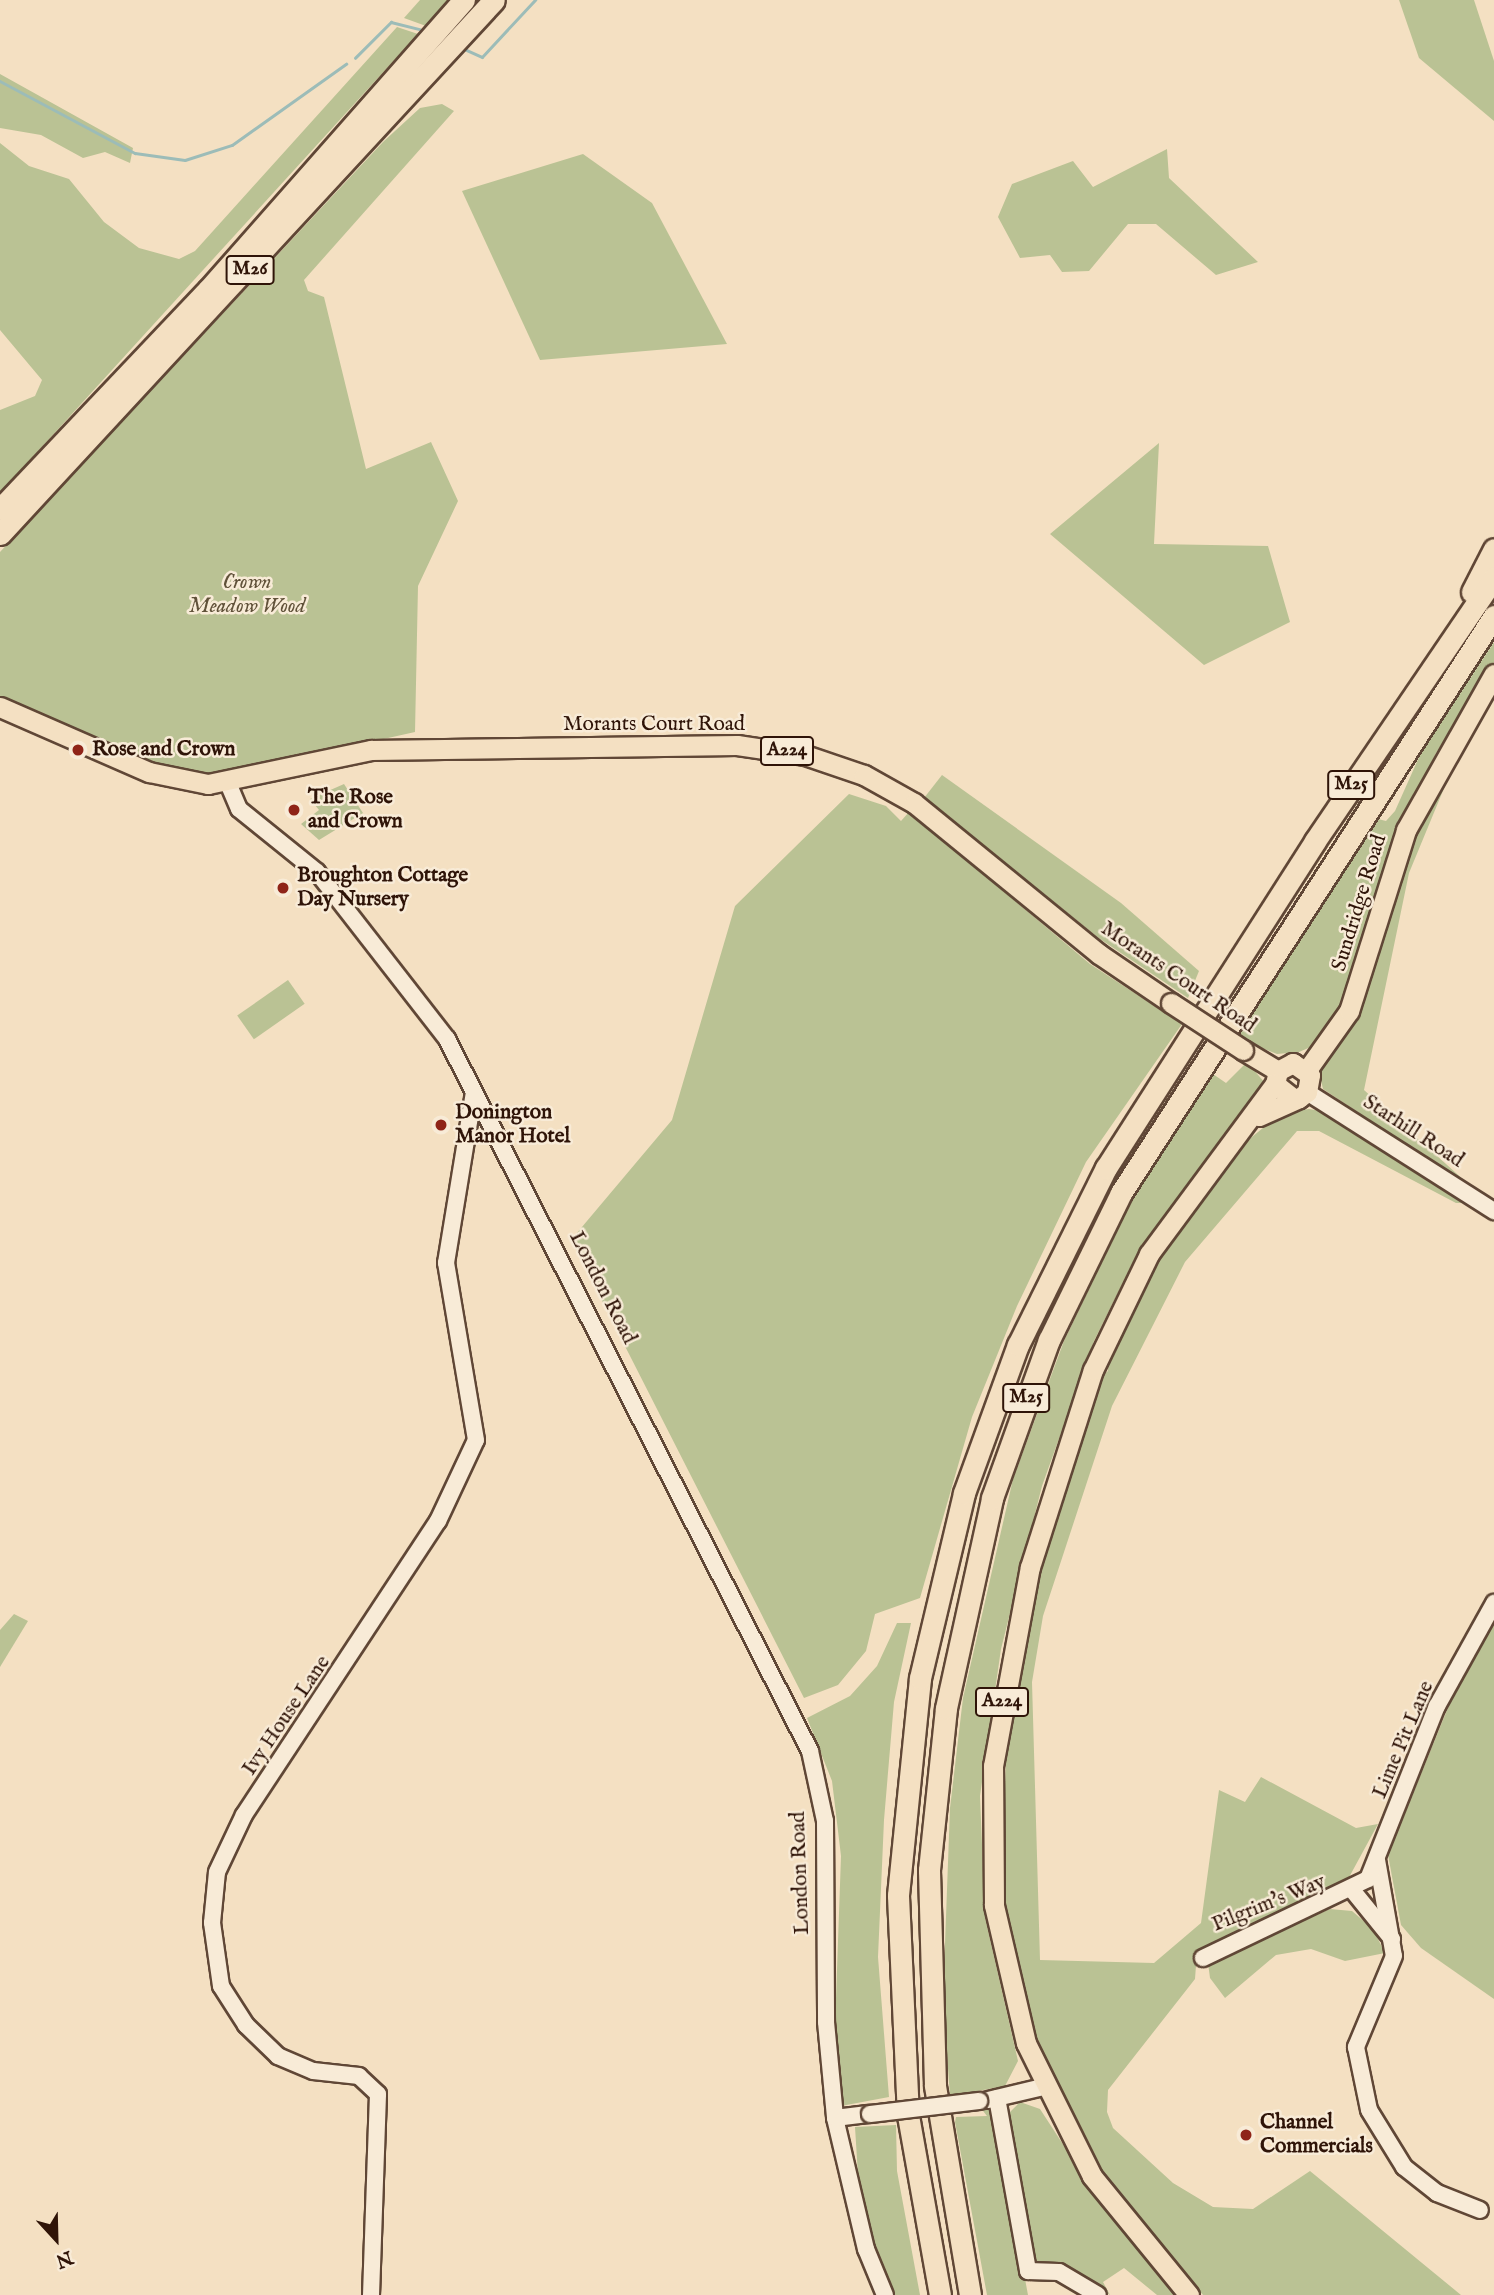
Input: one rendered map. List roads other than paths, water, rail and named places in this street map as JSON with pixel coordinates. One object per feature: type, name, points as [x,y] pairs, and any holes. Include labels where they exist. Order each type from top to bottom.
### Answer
[{"type":"highway","name":"M26","points":[[0,509],[217,280],[464,0]]},
{"type":"highway","name":"M26","points":[[0,534],[494,0]]},
{"type":"highway","name":"M25","points":[[1449,637],[1494,549]]},
{"type":"highway","name":"M25","points":[[940,2295],[908,2116],[898,1895],[920,1678],[964,1493],[1018,1345],[1084,1206],[1449,637],[1494,579]]},
{"type":"highway","name":"M25","points":[[971,2295],[935,2085],[929,1870],[950,1682],[992,1498],[1049,1340],[1121,1193],[1494,616]]},
{"type":"main road","name":"Sundridge Road","points":[[1307,1070],[1349,1011],[1405,830],[1494,674]]},
{"type":"main road","name":"A224","points":[[0,707],[149,772],[189,783],[228,783]]},
{"type":"main road","name":"Morants Court Road","points":[[228,783],[371,750],[737,745],[805,755],[864,775],[914,803],[1099,954],[1243,1050],[1301,1096]]},
{"type":"main road","points":[[1277,1077],[1293,1063],[1307,1070],[1301,1096]]},
{"type":"main road","name":"A224","points":[[1189,2295],[1122,2220],[1043,2087],[1002,1957],[989,1836],[993,1766],[1015,1632],[1066,1444],[1125,1297],[1180,1206],[1256,1117],[1277,1077]]},
{"type":"main road","name":"A224","points":[[1256,1117],[1301,1096]]},
{"type":"street","name":"London Road","points":[[228,783],[239,810],[317,872],[425,1004],[474,1092],[810,1751],[825,1821],[826,2022],[835,2118],[863,2236],[885,2295]]},
{"type":"street","name":"Ivy House Lane","points":[[371,2295],[378,2094],[359,2076],[313,2071],[278,2056],[246,2025],[221,1986],[212,1923],[217,1872],[244,1815],[438,1521],[476,1440],[446,1264],[474,1092]]},
{"type":"street","name":"Starhill Road","points":[[1301,1096],[1494,1211]]},
{"type":"street","name":"Lime Pit Lane","points":[[1353,1891],[1377,1860],[1437,1706],[1494,1603]]},
{"type":"street","points":[[1377,1860],[1394,1956],[1383,1994],[1356,2047],[1369,2110],[1404,2168],[1437,2193],[1480,2210]]},
{"type":"street","points":[[1353,1891],[1392,1939]]},
{"type":"street","name":"Pilgrim's Way","points":[[1203,1958],[1353,1891]]},
{"type":"street","points":[[835,2118],[979,2101],[1043,2087]]},
{"type":"street","points":[[997,2098],[1028,2272],[1059,2272],[1098,2295]]},
{"type":"waterway","points":[[462,48],[482,57],[535,0]]},
{"type":"waterway","points":[[355,58],[391,22],[420,29]]},
{"type":"waterway","points":[[0,81],[135,153],[185,160],[232,145],[346,64]]},
{"type":"place","name":"Rose and Crown","points":[[78,750]]},
{"type":"place","name":"The Rose and Crown","points":[[294,810]]},
{"type":"place","name":"Broughton Cottage Day Nursery","points":[[283,888]]},
{"type":"place","name":"Donington Manor Hotel","points":[[441,1125]]},
{"type":"place","name":"Channel Commercials","points":[[1246,2135]]},
{"type":"park label","name":"Crown Meadow Wood","points":[[247,595]]}]
